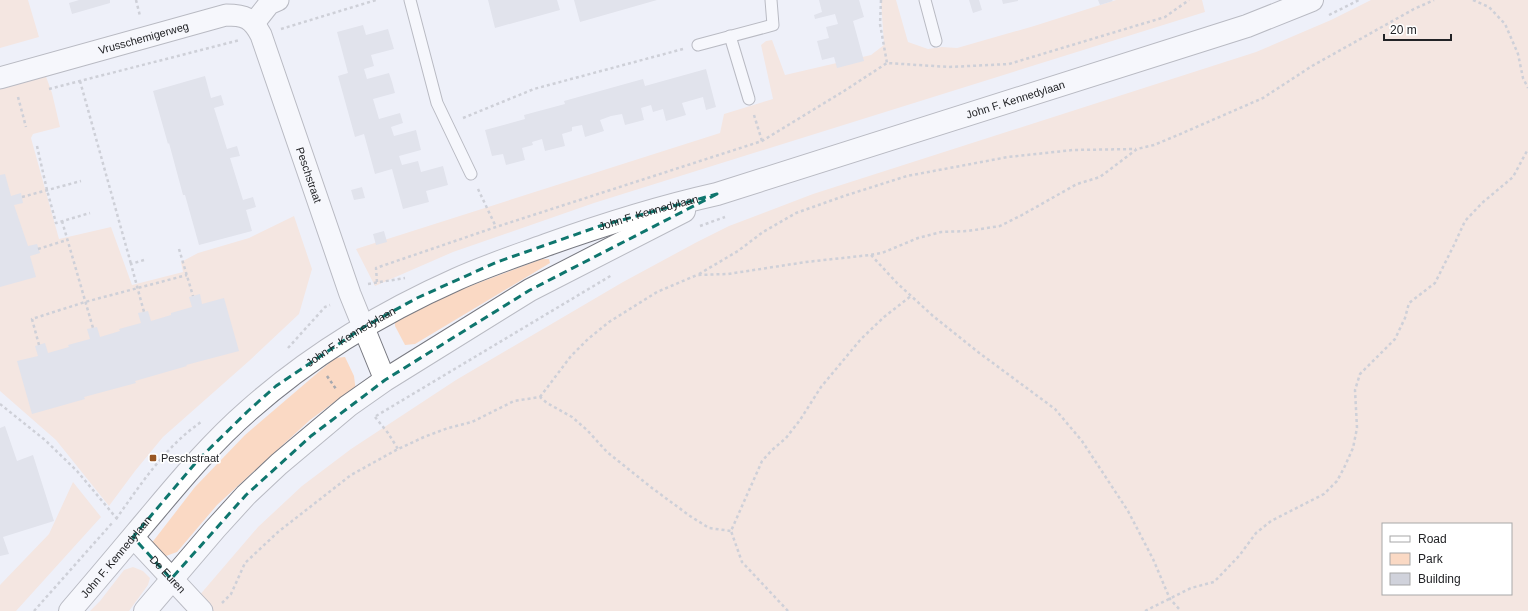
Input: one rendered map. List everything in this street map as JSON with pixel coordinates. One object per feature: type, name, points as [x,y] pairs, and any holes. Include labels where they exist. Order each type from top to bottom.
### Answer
[{"type":"street","points":[[257,29],[269,4],[278,0]]},
{"type":"street","name":"John F. Kennedylaan","points":[[70,611],[193,466],[220,437],[276,386],[364,327],[417,298],[497,262],[600,226],[672,205],[717,194],[1247,26],[1312,0]]},
{"type":"street","name":"Vrusschemigerweg","points":[[0,78],[226,15],[238,15],[248,18],[257,29]]},
{"type":"street","name":"Peschstraat","points":[[257,29],[350,294],[385,380]]},
{"type":"street","name":"John F. Kennedylaan","points":[[145,611],[171,579],[246,495],[279,464],[348,406],[385,380],[530,290],[717,194]]},
{"type":"street","name":"De Euren","points":[[133,537],[171,579],[211,608]]},
{"type":"lane","points":[[410,0],[437,103],[471,174]]},
{"type":"lane","points":[[698,45],[773,25],[771,0]]},
{"type":"lane","points":[[925,0],[936,41]]},
{"type":"lane","points":[[730,36],[749,100]]},
{"type":"path","points":[[44,90],[80,81],[257,29],[376,0]]},
{"type":"path","points":[[881,0],[880,24],[887,63]]},
{"type":"path","points":[[377,282],[376,268],[496,227],[762,141],[887,63],[949,67],[1009,64],[1165,17],[1189,0]]},
{"type":"path","points":[[1327,16],[1348,7],[1359,0]]},
{"type":"path","points":[[211,608],[231,594],[245,563],[278,532],[351,475],[398,449],[424,437],[448,428],[472,422],[514,401],[540,397],[571,356],[588,339],[609,322],[657,292],[697,275],[738,251],[763,232],[796,213],[907,176],[1008,157],[1073,150],[1137,149],[1154,145],[1263,98],[1312,66],[1414,9],[1434,0]]},
{"type":"path","points":[[1473,0],[1489,7],[1505,24],[1518,54],[1523,78],[1528,88]]},
{"type":"path","points":[[448,125],[534,89],[698,45]]},
{"type":"path","points":[[80,81],[144,312]]},
{"type":"path","points":[[12,98],[24,95]]},
{"type":"path","points":[[18,97],[26,127]]},
{"type":"path","points":[[749,100],[762,141]]},
{"type":"path","points":[[37,146],[56,223],[90,213]]},
{"type":"path","points":[[697,275],[728,274],[806,262],[870,255],[882,253],[918,238],[941,232],[968,231],[1000,226],[1078,184],[1100,177],[1137,149]]},
{"type":"path","points":[[1145,611],[1191,588],[1214,582],[1239,556],[1256,533],[1276,518],[1305,505],[1324,494],[1337,481],[1352,448],[1357,428],[1355,390],[1360,374],[1395,339],[1405,318],[1409,303],[1435,283],[1465,221],[1482,203],[1513,177],[1528,149]]},
{"type":"path","points":[[471,174],[496,227]]},
{"type":"path","points":[[22,197],[81,181]]},
{"type":"path","points":[[698,227],[732,214]]},
{"type":"path","points":[[62,221],[93,328]]},
{"type":"path","points":[[38,249],[67,240]]},
{"type":"path","points":[[180,249],[194,296]]},
{"type":"path","points":[[870,255],[911,296],[978,352],[1055,409],[1082,441],[1128,511],[1153,559],[1170,599],[1181,611]]},
{"type":"path","points":[[131,264],[144,260]]},
{"type":"path","points":[[315,359],[362,425],[615,273]]},
{"type":"path","points":[[39,345],[32,318],[85,302],[187,275]]},
{"type":"path","points":[[788,611],[742,562],[731,531],[762,461],[791,432],[821,387],[861,339],[884,317],[911,296]]},
{"type":"path","points":[[540,397],[546,403],[572,417],[587,430],[606,452],[690,516],[709,528],[731,531]]},
{"type":"path","points":[[0,404],[44,440],[77,471],[117,519]]},
{"type":"path","points":[[375,417],[388,433],[398,449]]},
{"type":"highlighted area","points":[[717,194],[530,290],[385,380],[311,436],[246,495],[171,579],[133,537],[198,460],[248,411],[276,386],[364,327],[417,298],[497,262],[600,226]]},
{"type":"green space","points":[[0,0],[28,0],[39,37],[0,48]]},
{"type":"green space","points":[[881,0],[896,0],[908,42],[928,49],[942,47],[957,48],[1116,0],[1202,0],[1205,12],[594,203],[453,252],[375,286],[356,249],[720,133],[724,114],[773,99],[761,45],[766,41],[772,40],[785,75],[871,55],[884,45]]},
{"type":"green space","points":[[1371,0],[1528,0],[1528,611],[186,611],[258,527],[302,486],[351,449],[456,380],[623,282],[697,242],[729,226],[813,194],[1256,52],[1331,20]]},
{"type":"green space","points":[[44,71],[52,93],[60,127],[33,134],[31,138],[59,239],[111,227],[132,285],[183,272],[181,262],[198,253],[249,238],[294,216],[312,269],[299,314],[249,361],[163,437],[109,506],[56,440],[0,391],[0,83]]},
{"type":"green space","points":[[542,259],[549,259],[550,263],[415,344],[405,345],[395,326],[395,322],[441,297]]},
{"type":"green space","points":[[345,357],[354,376],[356,392],[333,403],[310,420],[217,505],[177,552],[166,556],[159,556],[151,544],[195,487],[245,435],[335,358]]},
{"type":"green space","points":[[73,482],[101,517],[16,611],[0,611],[0,585],[49,534]]},
{"type":"green space","points":[[133,567],[143,571],[150,578],[148,585],[129,611],[90,611],[100,601],[124,570]]},
{"type":"building","points":[[79,0],[110,0],[110,3],[72,14],[69,3]]},
{"type":"building","points":[[488,0],[557,0],[560,10],[495,28]]},
{"type":"building","points":[[574,0],[657,0],[580,22]]},
{"type":"building","points":[[819,0],[859,0],[864,17],[853,21],[864,61],[837,68],[834,57],[822,60],[817,41],[829,38],[826,27],[838,24],[835,14],[815,19],[814,15],[822,12]]},
{"type":"building","points":[[969,0],[979,0],[982,10],[973,13]]},
{"type":"building","points":[[1002,0],[1018,0],[1018,1],[1003,4]]},
{"type":"building","points":[[1098,0],[1112,0],[1113,1],[1100,5]]},
{"type":"building","points":[[363,25],[366,35],[388,29],[394,49],[371,55],[374,66],[364,69],[367,79],[389,73],[392,82],[395,93],[373,99],[379,119],[400,113],[403,123],[391,127],[394,136],[416,130],[421,150],[399,156],[402,165],[418,161],[421,172],[443,166],[448,185],[426,191],[429,202],[403,209],[392,169],[375,174],[364,134],[355,137],[338,76],[348,73],[337,32]]},
{"type":"building","points":[[706,69],[716,107],[706,110],[703,97],[682,103],[686,115],[666,121],[663,109],[653,112],[651,105],[641,108],[644,120],[625,125],[622,114],[611,116],[600,120],[604,131],[585,137],[582,125],[572,127],[572,131],[562,134],[565,146],[545,151],[542,139],[532,142],[533,145],[522,148],[525,160],[506,165],[503,154],[492,156],[485,130],[525,119],[524,115],[565,104],[564,101],[643,79],[645,86]]},
{"type":"building","points":[[205,76],[211,98],[221,95],[224,105],[214,108],[227,149],[237,146],[240,156],[230,158],[243,200],[253,197],[256,207],[246,210],[252,231],[199,245],[153,91]]},
{"type":"building","points":[[5,174],[11,196],[21,193],[23,203],[14,205],[28,246],[37,244],[40,253],[30,256],[36,277],[0,287],[0,175]]},
{"type":"building","points":[[362,187],[365,198],[354,200],[351,190]]},
{"type":"building","points":[[384,231],[387,242],[376,245],[373,234]]},
{"type":"building","points":[[200,294],[202,304],[224,298],[239,351],[186,365],[187,366],[135,381],[136,383],[84,397],[85,399],[32,414],[17,361],[38,356],[35,346],[45,343],[48,353],[69,347],[68,345],[90,339],[87,329],[97,327],[100,337],[120,331],[119,329],[141,323],[138,313],[148,311],[151,321],[171,315],[171,313],[192,307],[189,297]]},
{"type":"building","points":[[5,426],[17,461],[33,455],[54,521],[3,537],[9,554],[0,556],[0,428]]},
{"type":"place","name":"Peschstraat","points":[[153,458]]}]
